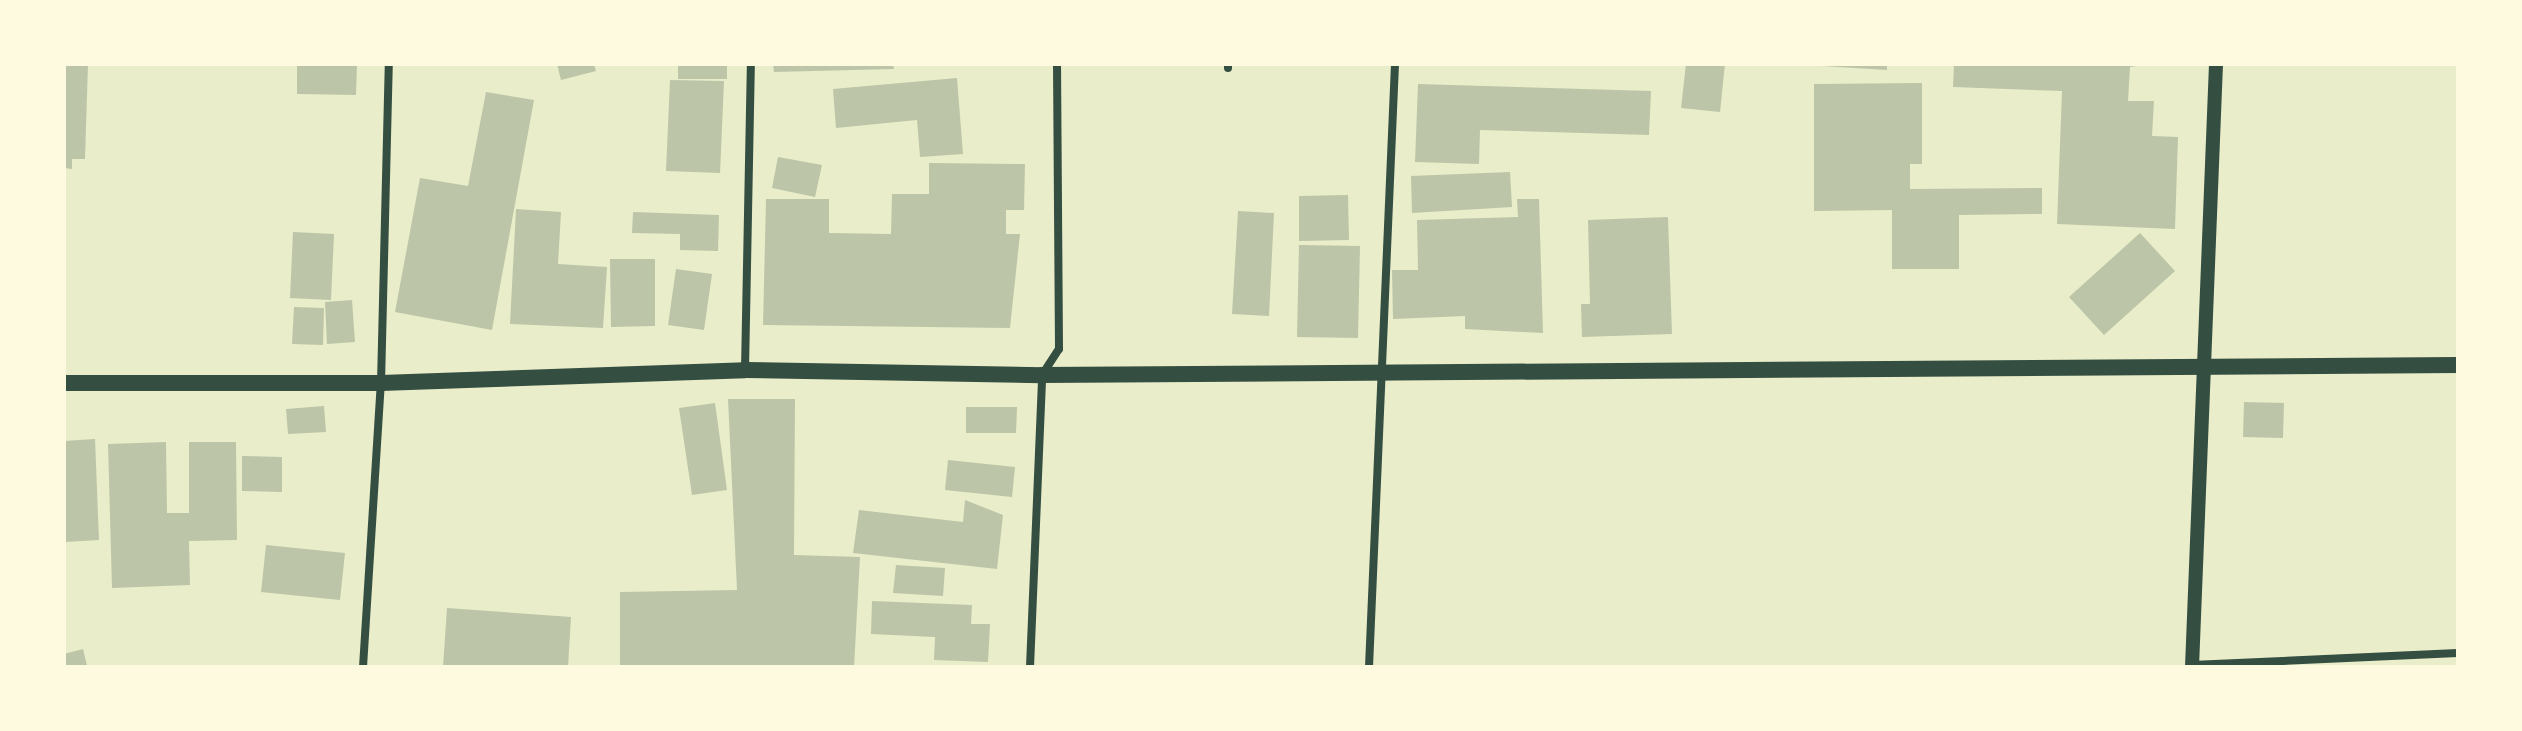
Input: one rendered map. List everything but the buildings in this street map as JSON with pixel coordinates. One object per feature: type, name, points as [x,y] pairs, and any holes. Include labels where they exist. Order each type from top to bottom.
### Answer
[{"type":"main road","points":[[64,383],[381,383],[745,370],[1042,375],[2458,365]]},
{"type":"street","points":[[363,667],[381,383],[389,64]]},
{"type":"street","points":[[745,370],[751,64]]},
{"type":"street","points":[[1030,667],[1042,375],[1059,349],[1057,64]]},
{"type":"street","points":[[1369,667],[1377,371],[1395,64]]},
{"type":"street","points":[[2216,64],[2192,666],[2458,653]]}]
